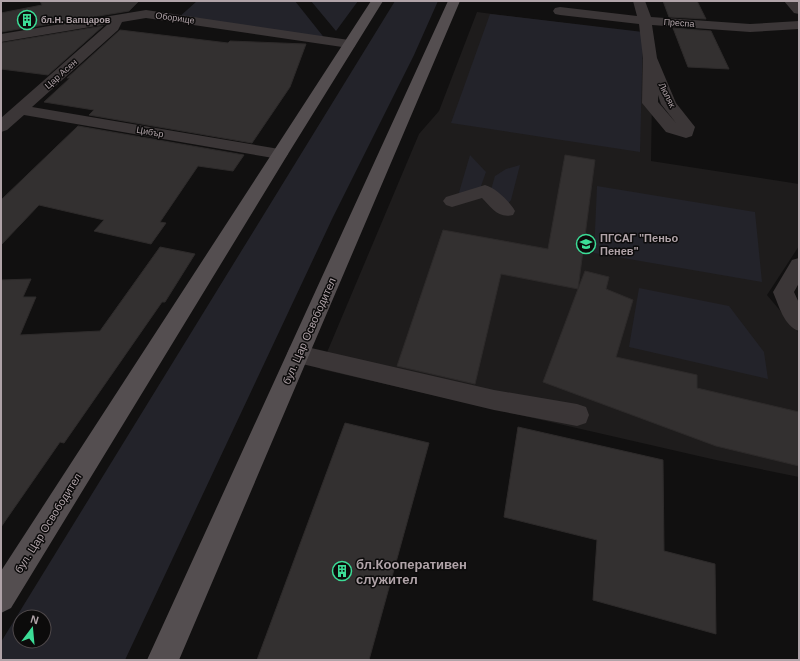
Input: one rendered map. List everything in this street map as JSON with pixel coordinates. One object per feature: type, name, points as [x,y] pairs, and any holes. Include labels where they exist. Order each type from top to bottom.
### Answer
[{"type":"main road","name":"бул. Цар Освободител","points":[[1,598],[279,154],[377,1]]},
{"type":"main road","name":"бул. Цар Освободител","points":[[163,660],[454,1]]},
{"type":"street","points":[[146,14],[160,1]]},
{"type":"street","points":[[639,1],[645,21],[650,58]]},
{"type":"street","points":[[790,1],[799,10]]},
{"type":"street","name":"Преспа","points":[[560,11],[645,21],[750,28],[799,25]]},
{"type":"street","name":"Оборище","points":[[1,38],[146,14],[349,44]]},
{"type":"street","name":"Цар Асен","points":[[1,127],[113,27],[117,19]]},
{"type":"street","name":"Цибър","points":[[21,110],[279,154]]},
{"type":"street","points":[[452,201],[485,191],[506,211]]},
{"type":"street","points":[[799,265],[783,292],[799,322]]},
{"type":"street","points":[[298,354],[480,397],[577,416]]},
{"type":"shaded area","points":[[197,1],[295,1],[326,40],[177,19]]},
{"type":"shaded area","points":[[311,1],[358,1],[336,31]]},
{"type":"shaded area","points":[[395,1],[438,1],[414,55],[333,217],[125,660],[1,660],[1,642],[12,624],[12,649],[52,649],[52,609],[21,609]]},
{"type":"shaded area","name":"ПГСАГ \"Пеньо Пенев\"","points":[[477,12],[653,34],[651,161],[799,184],[799,246],[767,295],[799,333],[799,477],[716,460],[320,369],[419,134],[439,111]]},
{"type":"shaded area","points":[[490,14],[643,32],[640,152],[451,123]]},
{"type":"shaded area","points":[[470,155],[486,172],[480,189],[458,196]]},
{"type":"shaded area","points":[[520,165],[511,200],[506,206],[491,190],[495,176],[506,169]]},
{"type":"shaded area","points":[[597,186],[755,212],[762,282],[594,253]]},
{"type":"shaded area","points":[[639,288],[729,306],[764,352],[768,379],[629,347]]},
{"type":"building","name":"бл.Н. Вапцаров","points":[[40,1],[139,1],[129,11],[1,32],[1,13],[42,5]]},
{"type":"building","points":[[663,1],[697,1],[706,19],[669,17]]},
{"type":"building","points":[[103,26],[48,75],[1,69],[1,43]]},
{"type":"building","points":[[673,28],[711,31],[729,69],[688,67]]},
{"type":"building","points":[[120,30],[228,43],[230,41],[306,44],[290,87],[252,143],[89,115],[94,110],[44,102],[70,78],[67,78]]},
{"type":"building","points":[[78,126],[244,155],[233,171],[198,166],[160,222],[166,223],[151,244],[94,231],[104,220],[39,205],[1,245],[1,200]]},
{"type":"building","points":[[565,155],[595,160],[578,289],[501,274],[475,384],[397,366],[443,230],[548,249]]},
{"type":"building","points":[[160,247],[195,254],[165,302],[162,302],[64,443],[60,442],[1,527],[1,280],[31,279],[23,297],[36,297],[20,335],[100,331]]},
{"type":"building","points":[[585,271],[609,277],[606,289],[633,300],[616,357],[697,375],[697,388],[799,412],[799,466],[716,446],[543,382]]},
{"type":"building","name":"бл.Кооперативен служител","points":[[345,423],[429,443],[369,660],[257,660]]},
{"type":"building","points":[[518,427],[663,460],[664,551],[715,564],[716,634],[593,600],[597,540],[504,517]]},
{"type":"place","name":"бл.Н. Вапцаров","points":[[27,20]]},
{"type":"place","name":"ПГСАГ \"Пеньо Пенев\"","points":[[586,244]]},
{"type":"place","name":"бл.Кооперативен служител","points":[[342,571]]}]
